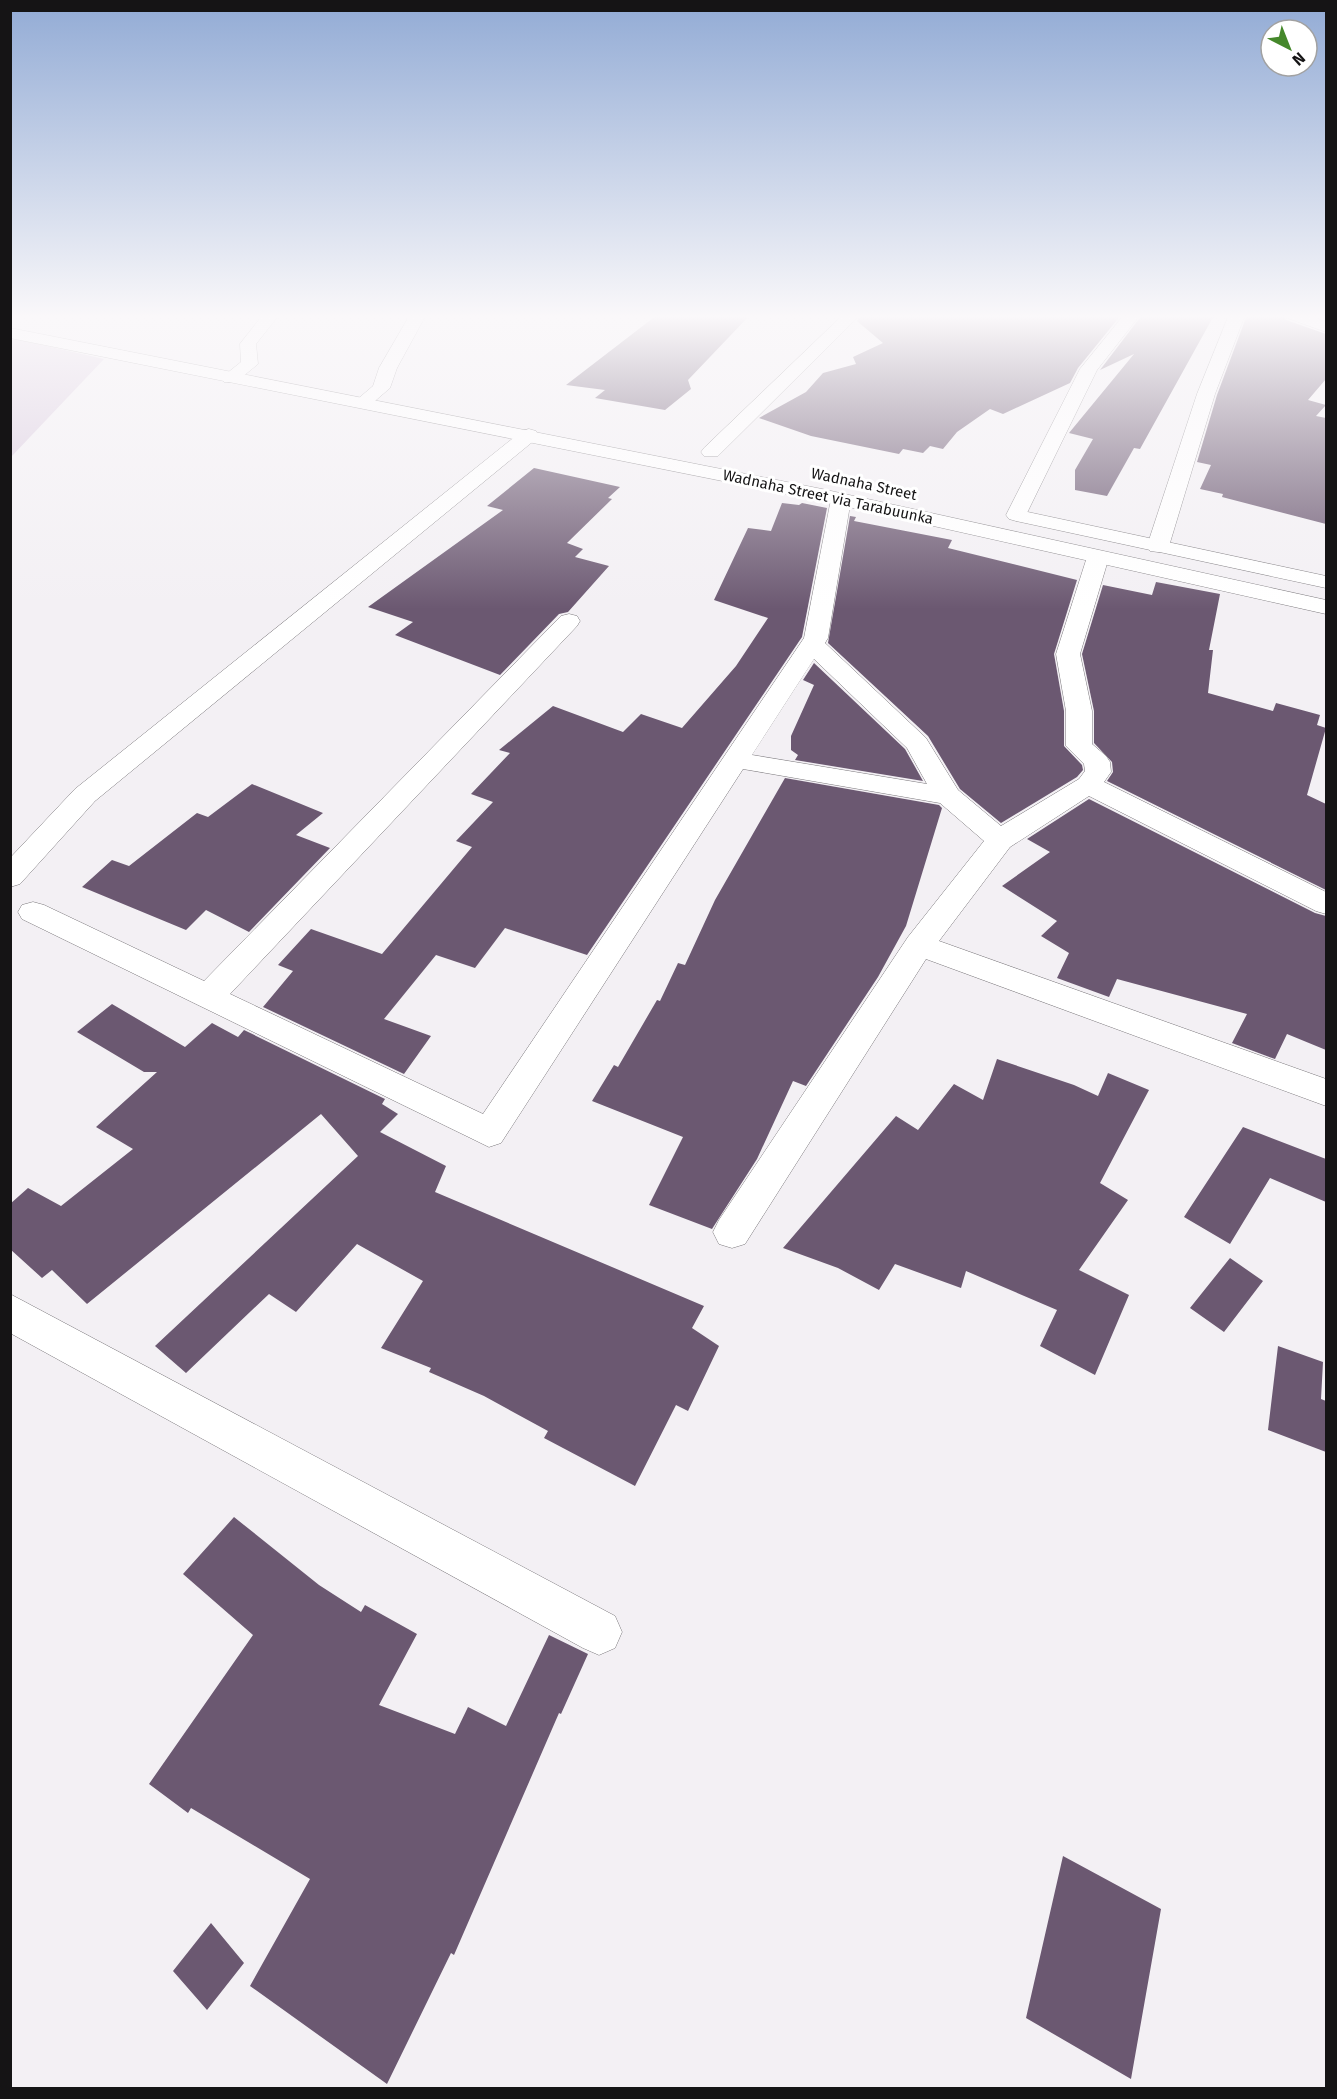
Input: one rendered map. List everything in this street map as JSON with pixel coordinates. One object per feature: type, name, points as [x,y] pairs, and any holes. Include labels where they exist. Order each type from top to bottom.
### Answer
[{"type":"street","name":"Wadnaha Street via Tarabuunka","points":[[444,413],[533,424],[841,500],[1326,607]]},
{"type":"street","points":[[711,452],[751,413]]},
{"type":"street","points":[[1016,515],[1067,413]]},
{"type":"street","points":[[1158,546],[1200,413]]},
{"type":"street","points":[[10,877],[86,795],[533,424]]},
{"type":"street","points":[[688,448],[735,457]]},
{"type":"street","points":[[33,912],[489,1134],[816,638],[841,500]]},
{"type":"street","points":[[992,510],[1326,582]]},
{"type":"street","points":[[732,1232],[919,945],[1000,840],[1088,785],[1098,772],[1097,762],[1079,746],[1079,711],[1068,654],[1098,557]]},
{"type":"street","points":[[208,997],[569,621]]},
{"type":"street","points":[[812,644],[917,744],[948,796],[1000,840]]},
{"type":"street","points":[[736,760],[948,796]]},
{"type":"street","points":[[1088,785],[1326,904]]},
{"type":"street","points":[[919,945],[1326,1093]]},
{"type":"street","points":[[10,1312],[599,1632]]},
{"type":"shaded area","points":[[11,413],[53,413],[11,457]]},
{"type":"building","points":[[768,413],[984,413],[957,432],[943,449],[930,446],[923,453],[903,449],[899,454],[811,436],[759,418]]},
{"type":"building","points":[[1085,413],[1160,413],[1140,449],[1134,448],[1107,496],[1075,490],[1075,470],[1093,439],[1069,433]]},
{"type":"building","points":[[1212,413],[1319,413],[1316,416],[1326,418],[1326,524],[1222,497],[1223,494],[1200,489],[1211,465],[1197,462]]},
{"type":"building","points":[[534,468],[620,487],[608,498],[612,499],[567,543],[583,549],[575,557],[609,566],[568,612],[559,614],[500,675],[395,635],[413,622],[368,607],[503,510],[487,506]]},
{"type":"building","points":[[782,503],[799,505],[802,503],[827,508],[802,637],[587,955],[505,928],[475,968],[436,955],[384,1019],[431,1036],[404,1074],[263,1007],[293,971],[278,965],[311,929],[382,954],[472,847],[456,841],[493,802],[471,794],[510,753],[499,750],[553,706],[623,732],[641,714],[682,728],[736,666],[768,618],[714,600],[748,528],[771,531]]},
{"type":"building","points":[[850,516],[856,517],[854,521],[952,540],[948,548],[1077,580],[1054,654],[1064,711],[1064,746],[1082,765],[1083,770],[1077,777],[1001,823],[960,789],[928,736],[828,643]]},
{"type":"building","points":[[1156,582],[1220,594],[1209,650],[1213,650],[1208,693],[1273,711],[1276,703],[1320,715],[1317,725],[1326,728],[1307,795],[1326,804],[1326,890],[1107,781],[1113,772],[1112,762],[1094,743],[1094,711],[1082,654],[1103,585],[1152,595]]},
{"type":"building","points":[[814,663],[905,749],[923,781],[795,760],[798,755],[791,750],[791,736],[814,685],[803,680]]},
{"type":"building","points":[[785,778],[939,805],[942,808],[906,926],[878,977],[806,1086],[793,1081],[757,1159],[712,1229],[649,1205],[683,1137],[592,1101],[614,1065],[618,1067],[657,1000],[660,1001],[678,963],[685,965],[715,900]]},
{"type":"building","points":[[252,784],[323,813],[296,835],[330,848],[249,932],[206,910],[186,930],[82,887],[112,860],[129,866],[197,813],[208,817]]},
{"type":"building","points":[[1089,799],[1315,913],[1326,916],[1326,1050],[1287,1034],[1275,1059],[1232,1043],[1247,1014],[1117,979],[1109,997],[1057,978],[1069,953],[1041,936],[1057,921],[1002,886],[1050,852],[1027,839]]},
{"type":"building","points":[[112,1004],[185,1047],[212,1023],[238,1037],[244,1030],[385,1099],[382,1104],[398,1114],[380,1132],[446,1166],[435,1192],[704,1306],[692,1328],[719,1346],[688,1411],[676,1405],[635,1486],[544,1438],[548,1431],[484,1396],[429,1372],[431,1368],[381,1348],[423,1281],[357,1244],[296,1312],[269,1294],[186,1373],[155,1346],[358,1156],[321,1114],[87,1304],[52,1270],[42,1278],[10,1249],[10,1204],[28,1188],[61,1206],[133,1149],[96,1127],[157,1072],[144,1072],[77,1032]]},
{"type":"building","points":[[997,1059],[1074,1085],[1098,1096],[1108,1073],[1149,1090],[1100,1183],[1128,1200],[1079,1270],[1129,1295],[1095,1375],[1040,1346],[1057,1310],[966,1271],[961,1288],[895,1264],[879,1290],[838,1268],[783,1248],[896,1116],[918,1130],[954,1084],[983,1100]]},
{"type":"building","points":[[1243,1127],[1326,1159],[1326,1202],[1270,1178],[1230,1244],[1184,1217]]},
{"type":"building","points":[[1230,1258],[1263,1281],[1224,1332],[1190,1308]]},
{"type":"building","points":[[1278,1346],[1323,1362],[1321,1399],[1326,1401],[1326,1452],[1268,1430]]},
{"type":"building","points":[[234,1517],[319,1585],[361,1612],[365,1605],[417,1634],[379,1705],[455,1734],[468,1707],[506,1726],[549,1635],[588,1654],[561,1714],[559,1713],[454,1955],[451,1953],[387,2084],[250,1986],[310,1879],[191,1808],[188,1813],[149,1784],[253,1635],[183,1574]]},
{"type":"building","points":[[1063,1856],[1161,1909],[1131,2079],[1026,2018]]},
{"type":"building","points":[[211,1923],[244,1963],[207,2010],[173,1971]]}]
